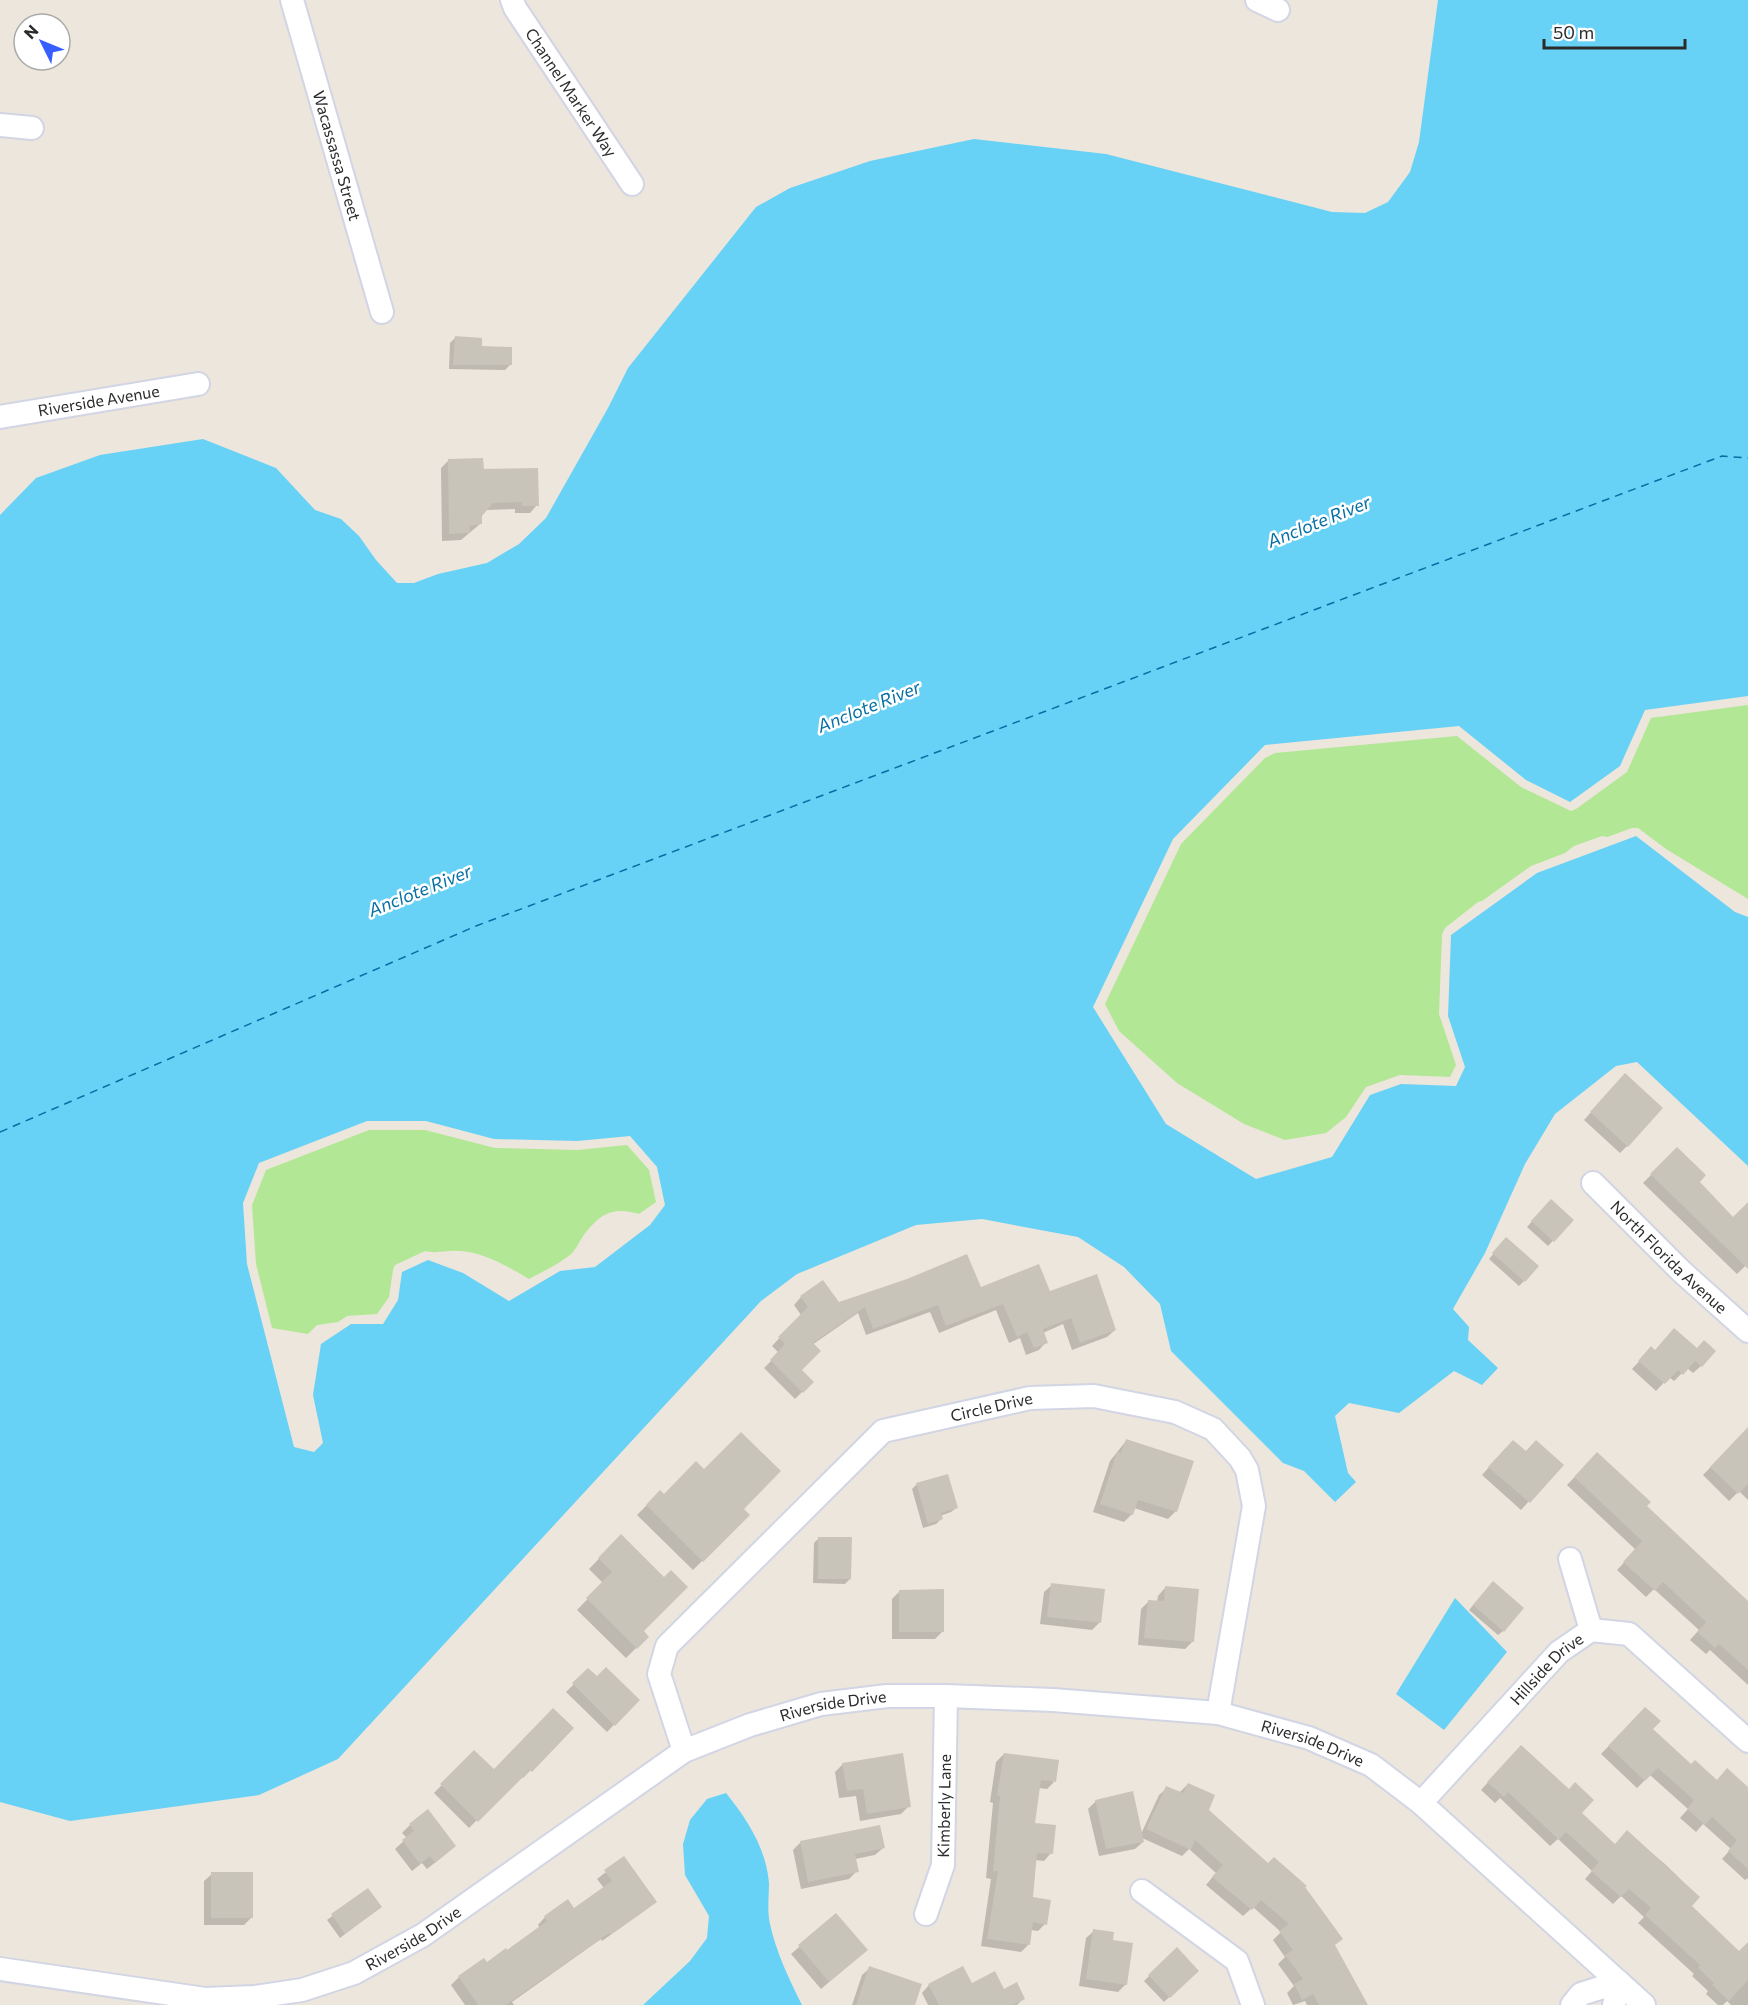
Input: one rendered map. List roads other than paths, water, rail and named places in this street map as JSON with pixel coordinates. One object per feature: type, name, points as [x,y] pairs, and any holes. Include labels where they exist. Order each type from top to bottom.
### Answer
[{"type":"street","name":"Wacassassa Street","points":[[292,0],[382,312]]},
{"type":"street","name":"Channel Marker Way","points":[[513,0],[515,8],[632,184]]},
{"type":"street","points":[[1257,0],[1278,10]]},
{"type":"street","points":[[0,125],[32,128]]},
{"type":"street","name":"Riverside Avenue","points":[[0,417],[198,384]]},
{"type":"street","name":"North Florida Avenue","points":[[1593,1183],[1681,1271],[1748,1331]]},
{"type":"street","name":"Circle Drive","points":[[684,1751],[659,1674],[667,1646],[882,1431],[1030,1398],[1094,1396],[1175,1412],[1213,1429],[1240,1458],[1247,1470],[1254,1506],[1218,1713]]},
{"type":"street","points":[[1570,1559],[1592,1630]]},
{"type":"street","name":"Hillside Drive","points":[[1421,1803],[1559,1652],[1592,1630],[1629,1634],[1748,1741]]},
{"type":"street","name":"Riverside Drive","points":[[0,1969],[149,1997],[206,1999],[255,1997],[302,1990],[354,1973],[423,1935],[684,1751],[750,1725],[821,1704],[887,1696],[946,1696],[1053,1700],[1218,1713],[1309,1738],[1371,1765],[1421,1803],[1644,2005]]},
{"type":"street","name":"Kimberly Lane","points":[[926,1914],[943,1864],[946,1696]]},
{"type":"street","points":[[1142,1891],[1237,1961],[1253,2005]]},
{"type":"street","points":[[1572,2005],[1581,1994],[1619,1982],[1614,2005]]},
{"type":"water","name":"Anclote River","points":[[1438,0],[1748,0],[1748,696],[1645,710],[1620,766],[1570,802],[1526,780],[1459,726],[1265,745],[1173,839],[1093,1007],[1166,1124],[1256,1179],[1332,1157],[1370,1095],[1401,1084],[1456,1086],[1465,1067],[1448,1016],[1451,935],[1537,873],[1636,836],[1735,912],[1748,917],[1748,1166],[1637,1062],[1616,1066],[1555,1114],[1525,1164],[1485,1253],[1453,1309],[1469,1327],[1468,1340],[1498,1368],[1482,1385],[1454,1371],[1399,1413],[1349,1403],[1335,1416],[1348,1473],[1356,1482],[1335,1502],[1304,1471],[1283,1463],[1171,1351],[1160,1304],[1124,1267],[1078,1237],[982,1219],[916,1225],[797,1274],[761,1301],[338,1759],[259,1795],[70,1821],[0,1802],[0,515],[36,478],[100,455],[203,439],[276,468],[315,510],[341,519],[359,536],[376,560],[397,583],[414,583],[438,574],[487,563],[519,544],[546,518],[628,368],[756,207],[790,188],[870,161],[974,139],[1106,154],[1332,212],[1365,213],[1388,202],[1410,172],[1419,142]],"holes":[[[367,1121],[426,1121],[494,1139],[577,1141],[630,1136],[657,1167],[665,1205],[650,1225],[595,1267],[560,1271],[509,1301],[463,1273],[428,1260],[402,1272],[398,1300],[383,1324],[351,1324],[321,1344],[313,1395],[323,1443],[314,1452],[294,1447],[247,1264],[243,1203],[259,1163]]]},
{"type":"water","points":[[1455,1598],[1507,1652],[1444,1730],[1396,1694]]},
{"type":"water","points":[[726,1793],[741,1813],[760,1846],[769,1883],[770,1924],[783,1965],[802,2005],[643,2005],[690,1961],[707,1938],[709,1916],[685,1875],[683,1844],[690,1820],[707,1799]]}]
